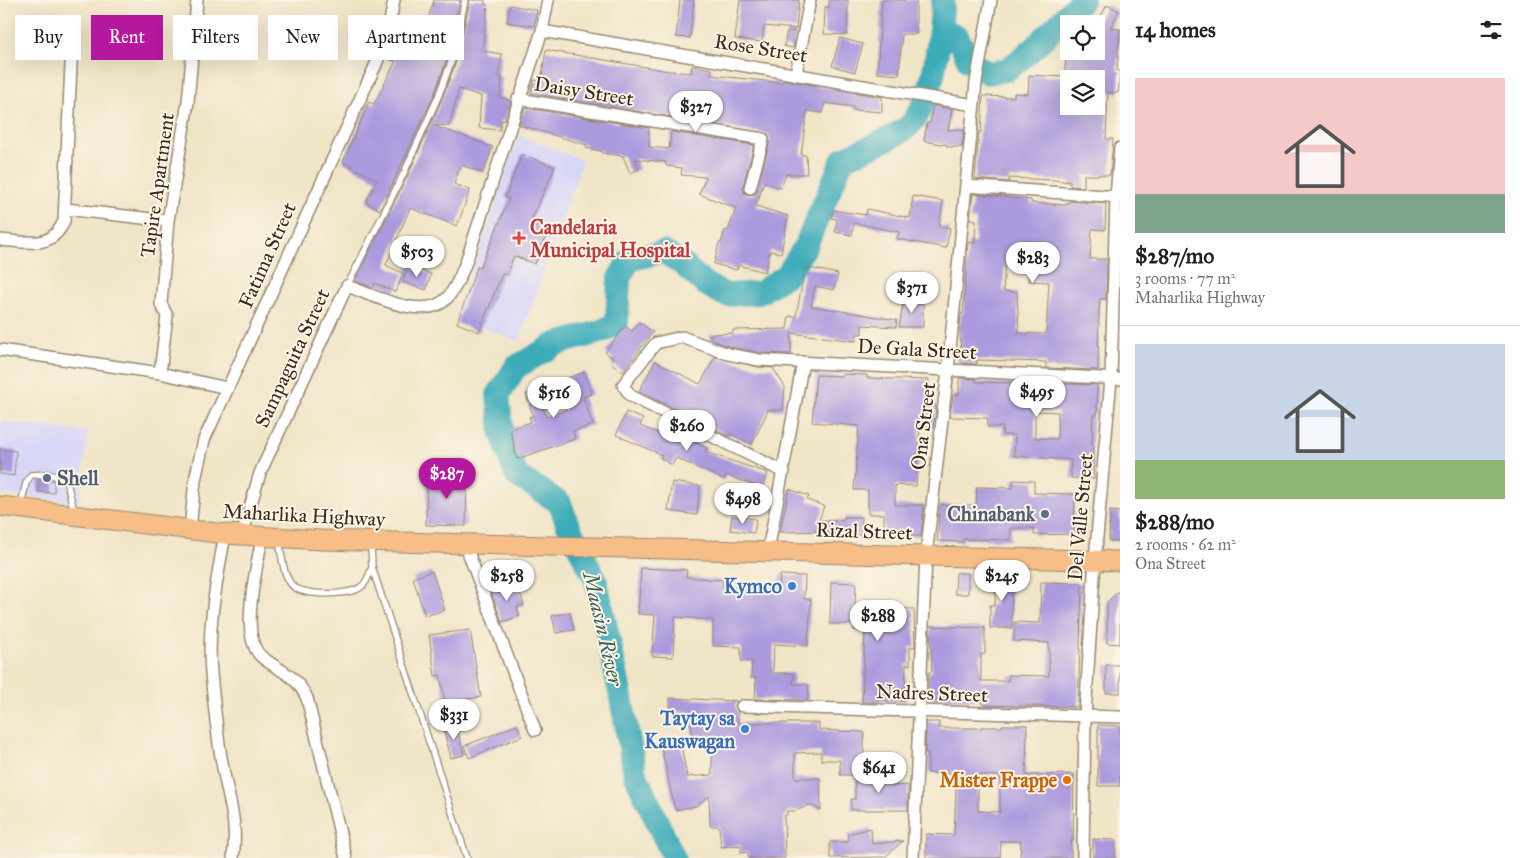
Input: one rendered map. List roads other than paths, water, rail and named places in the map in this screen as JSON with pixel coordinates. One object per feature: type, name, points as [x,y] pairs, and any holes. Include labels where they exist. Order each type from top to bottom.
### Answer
[{"type":"main road","name":"Maharlika Highway","points":[[0,506],[190,530],[270,537],[608,547]]},
{"type":"main road","name":"Rizal Street","points":[[608,547],[1120,561]]},
{"type":"street","name":"Tapire Apartment","points":[[160,373],[167,316],[161,304],[168,220],[188,102],[197,0]]},
{"type":"street","name":"Fatima Street","points":[[190,530],[195,480],[204,440],[377,62],[389,27],[394,0]]},
{"type":"street","name":"Sampaguita Street","points":[[233,858],[236,841],[233,808],[223,768],[211,672],[209,622],[234,534],[260,473],[347,286],[417,309],[435,306],[447,298],[455,288],[466,262],[518,99],[542,31],[548,0]]},
{"type":"street","points":[[796,73],[810,0]]},
{"type":"street","name":"Ona Street","points":[[913,858],[926,556],[948,370],[976,82],[980,48],[991,0]]},
{"type":"street","name":"Rose Street","points":[[542,31],[974,105]]},
{"type":"street","points":[[0,240],[36,242],[52,240],[59,233],[66,210],[71,60]]},
{"type":"street","name":"Daisy Street","points":[[518,99],[763,139],[750,188]]},
{"type":"street","name":"Del Valle Street","points":[[1083,858],[1085,716],[1095,560],[1116,378],[1120,148]]},
{"type":"street","points":[[966,186],[1118,197]]},
{"type":"street","points":[[66,210],[168,220]]},
{"type":"street","name":"De Gala Street","points":[[784,472],[631,396],[623,385],[656,343],[682,337],[728,354],[759,360],[1116,378]]},
{"type":"street","points":[[0,350],[160,373],[227,388]]},
{"type":"street","points":[[768,551],[803,362]]},
{"type":"street","points":[[270,537],[250,624],[253,646],[261,657],[300,683],[307,698],[346,858]]},
{"type":"street","points":[[465,544],[536,730]]},
{"type":"street","name":"Nadres Street","points":[[742,706],[1120,717]]},
{"type":"lane","points":[[347,286],[404,173],[438,97],[453,57],[465,0]]},
{"type":"lane","points":[[20,509],[26,483],[31,475],[48,474],[66,479],[76,516]]},
{"type":"lane","points":[[270,537],[292,586],[304,592],[346,594],[362,587],[372,567]]},
{"type":"lane","points":[[371,541],[372,567],[467,858]]},
{"type":"waterway","name":"Maasin River","points":[[674,858],[635,774],[620,692],[596,581],[567,523],[560,503],[516,475],[502,434],[498,395],[516,367],[556,344],[603,331],[617,322],[619,278],[630,259],[663,252],[679,261],[705,284],[725,295],[759,293],[787,275],[806,245],[843,159],[884,141],[905,129],[915,118],[923,104],[930,88],[934,69],[943,0]]},
{"type":"waterway","points":[[940,28],[957,36],[969,61],[988,73],[1007,70],[1034,48],[1082,0]]},
{"type":"place","name":"Candelaria Municipal Hospital","points":[[519,238]]},
{"type":"place","name":"Shell","points":[[47,478]]},
{"type":"place","name":"Chinabank","points":[[1045,514]]},
{"type":"place","name":"Kymco","points":[[792,586]]},
{"type":"place","name":"Taytay sa Kauswagan","points":[[745,729]]},
{"type":"place","name":"Mister Frappe","points":[[1067,780]]}]
